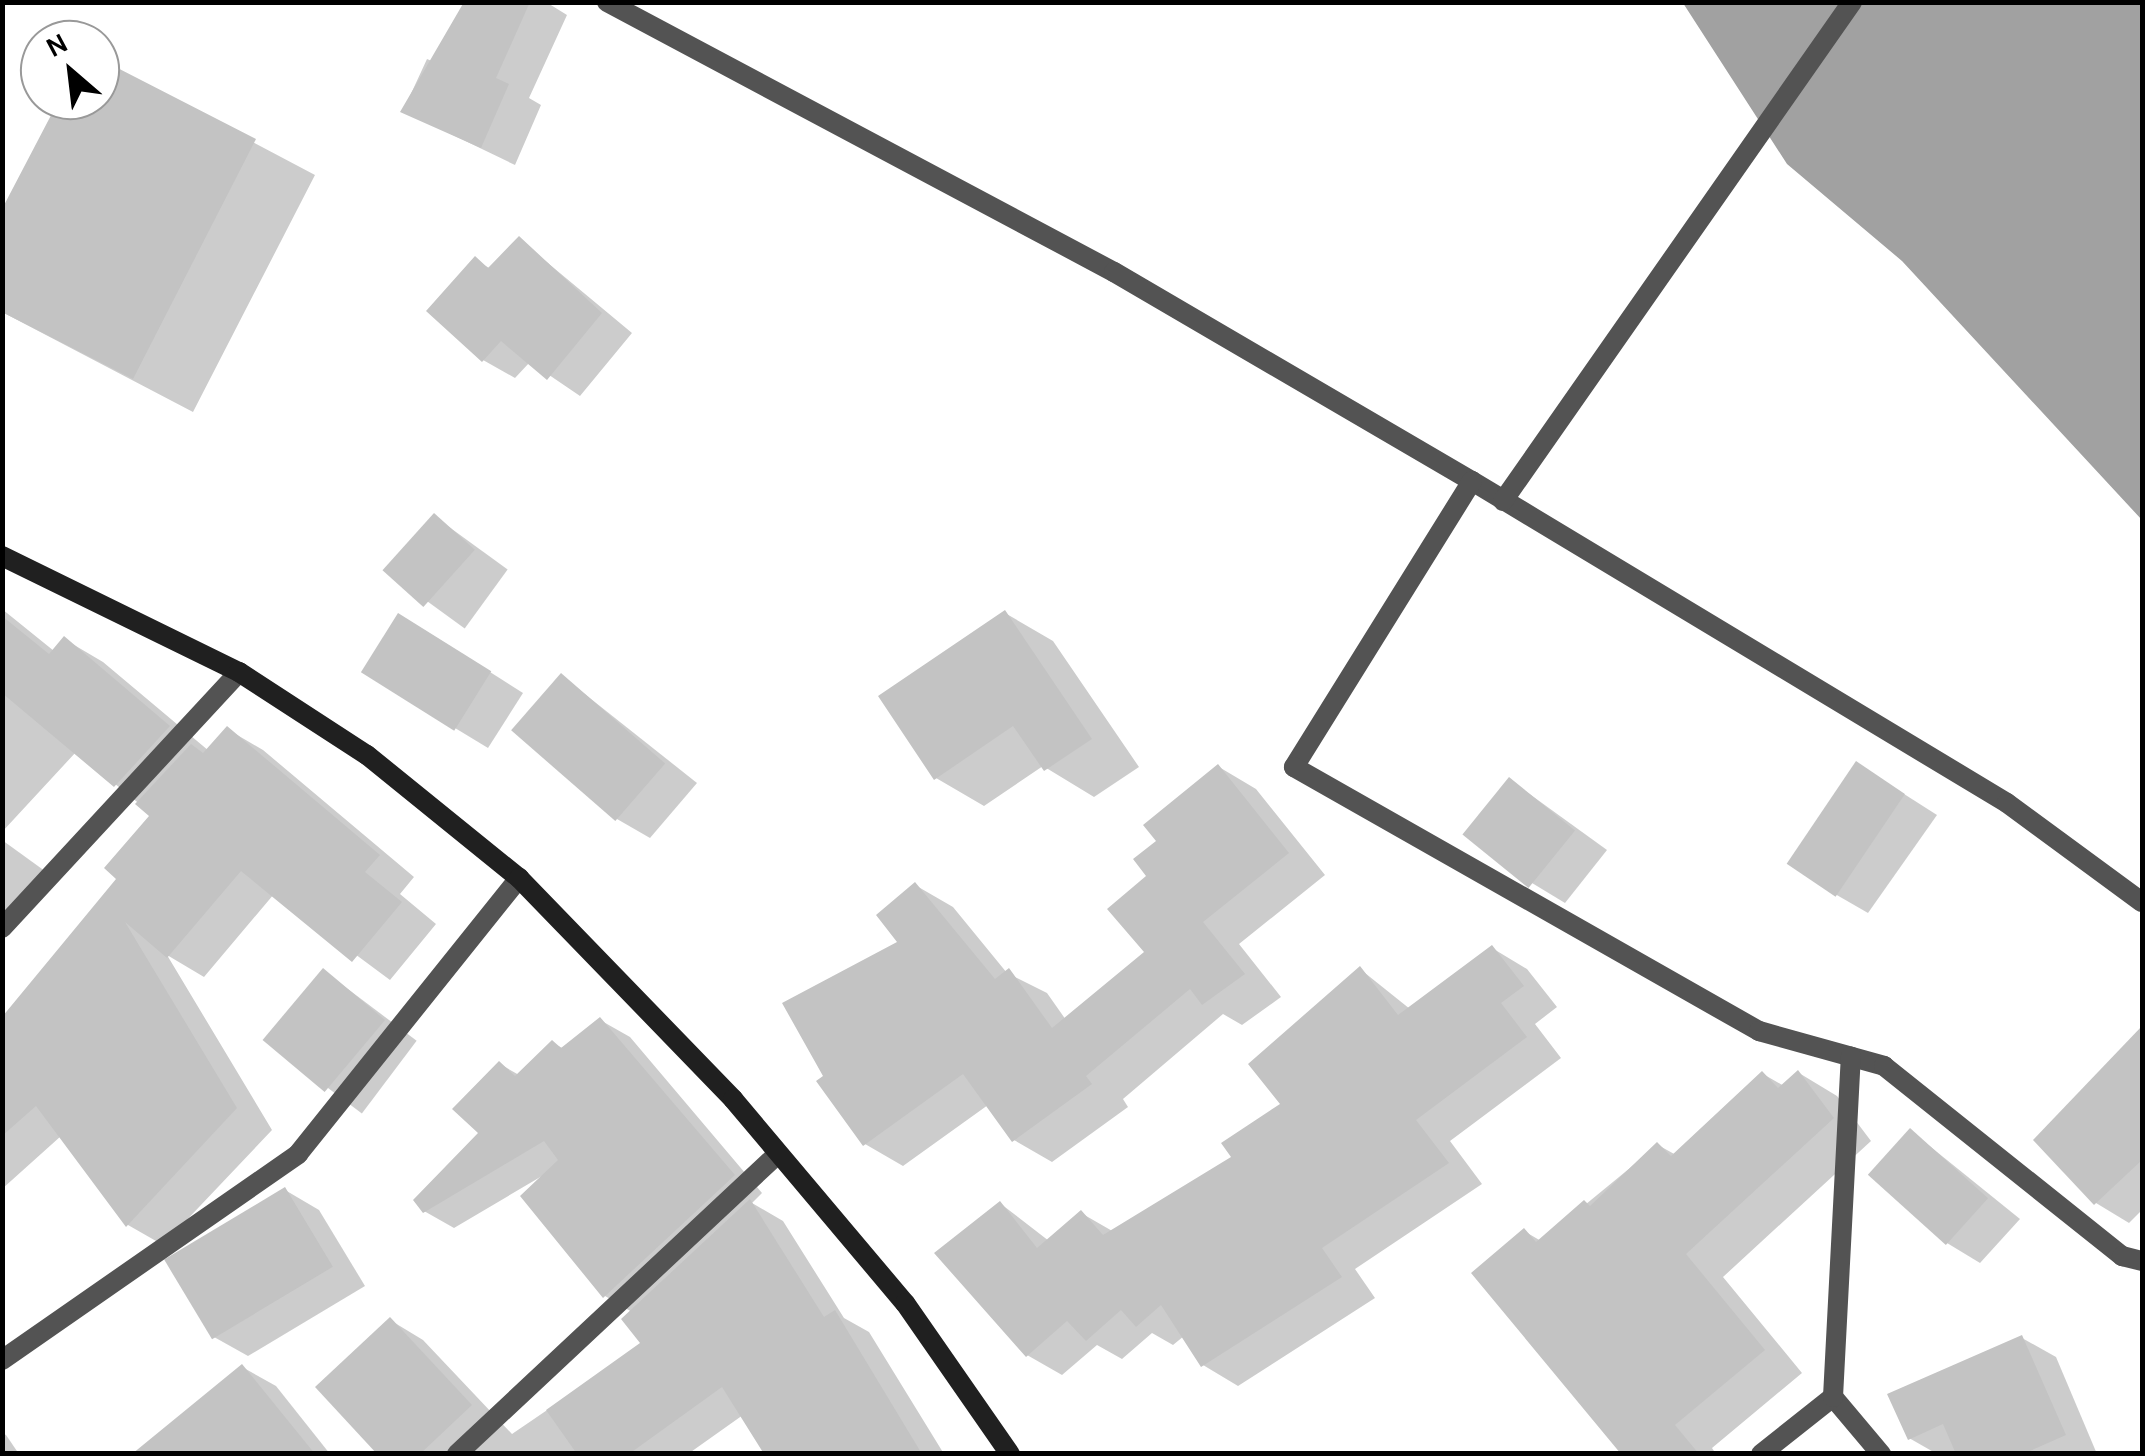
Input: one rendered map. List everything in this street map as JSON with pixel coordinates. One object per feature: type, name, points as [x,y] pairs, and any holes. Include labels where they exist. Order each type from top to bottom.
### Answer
[{"type":"street","points":[[607,2],[1114,272],[1472,481],[2007,803],[2142,902]]},
{"type":"street","points":[[1503,500],[1852,2]]},
{"type":"street","points":[[1472,481],[1294,767],[1759,1031],[1884,1066],[2122,1256],[2142,1261]]},
{"type":"street","points":[[2,556],[238,672],[367,755],[519,878],[733,1099],[775,1156],[905,1304],[1010,1454]]},
{"type":"street","points":[[2,928],[238,672]]},
{"type":"street","points":[[2,1360],[298,1154],[519,878]]},
{"type":"street","points":[[1851,1056],[1833,1397],[1881,1454]]},
{"type":"street","points":[[457,1454],[775,1156]]},
{"type":"street","points":[[1762,1454],[1833,1397]]},
{"type":"shaded area","points":[[1683,3],[2142,3],[2142,520],[1902,261],[1787,164]]},
{"type":"building","points":[[464,2],[530,2],[496,78],[509,84],[481,148],[400,112]]},
{"type":"building","points":[[120,69],[256,139],[133,379],[2,312],[2,209],[49,120],[120,120]]},
{"type":"building","points":[[519,236],[602,313],[547,380],[501,341],[482,362],[426,311],[475,256],[488,268]]},
{"type":"building","points":[[434,513],[475,550],[423,607],[382,570]]},
{"type":"building","points":[[1005,610],[1092,739],[1044,771],[1013,726],[934,780],[878,696]]},
{"type":"building","points":[[398,613],[491,671],[454,731],[361,672]]},
{"type":"building","points":[[2,616],[49,654],[64,636],[170,726],[114,787],[2,693]]},
{"type":"building","points":[[561,673],[665,764],[615,821],[511,730]]},
{"type":"building","points":[[227,726],[380,855],[365,872],[402,902],[352,962],[241,871],[167,958],[125,922],[237,1108],[126,1227],[36,1106],[2,1136],[2,1017],[116,879],[104,868],[149,816],[135,804],[191,744],[203,753]]},
{"type":"building","points":[[1856,761],[1905,794],[1836,897],[1787,864]]},
{"type":"building","points":[[1218,764],[1289,853],[1203,922],[1245,974],[1202,1005],[1190,989],[1086,1076],[1092,1084],[1012,1142],[963,1074],[863,1146],[816,1081],[823,1076],[782,1003],[897,942],[876,915],[915,882],[995,979],[1009,968],[1052,1028],[1144,952],[1107,909],[1146,876],[1133,859],[1156,841],[1143,825]]},
{"type":"building","points":[[1509,777],[1575,830],[1528,888],[1462,835]]},
{"type":"building","points":[[1492,945],[1524,986],[1501,1003],[1527,1037],[1416,1120],[1449,1163],[1322,1248],[1342,1277],[1201,1367],[1161,1305],[1136,1327],[1121,1310],[1086,1341],[1067,1321],[1026,1357],[934,1253],[1000,1201],[1037,1248],[1081,1210],[1103,1235],[1231,1157],[1221,1143],[1280,1104],[1248,1064],[1360,966],[1398,1015]]},
{"type":"building","points":[[323,968],[385,1020],[325,1092],[263,1040]]},
{"type":"building","points":[[600,1017],[735,1175],[603,1298],[520,1196],[558,1160],[544,1141],[423,1213],[413,1200],[478,1133],[452,1109],[499,1061],[515,1076],[552,1040],[561,1048]]},
{"type":"building","points":[[2142,1026],[2142,1160],[2094,1205],[2033,1140]]},
{"type":"building","points":[[1798,1070],[1834,1118],[1686,1254],[1765,1350],[1675,1425],[1699,1454],[1621,1454],[1471,1273],[1524,1228],[1536,1242],[1584,1200],[1590,1206],[1657,1142],[1671,1156],[1762,1071],[1778,1088]]},
{"type":"building","points":[[1910,1128],[1988,1198],[1946,1245],[1868,1175]]},
{"type":"building","points":[[285,1187],[333,1267],[212,1339],[164,1260]]},
{"type":"building","points":[[750,1199],[824,1317],[835,1310],[922,1454],[764,1454],[722,1387],[629,1454],[577,1454],[546,1410],[640,1343],[621,1319]]},
{"type":"building","points":[[390,1317],[472,1405],[420,1454],[377,1454],[315,1387]]},
{"type":"building","points":[[2022,1335],[2066,1435],[2023,1454],[1956,1454],[1943,1424],[1908,1440],[1887,1394]]},
{"type":"building","points":[[242,1364],[315,1454],[132,1454]]}]
